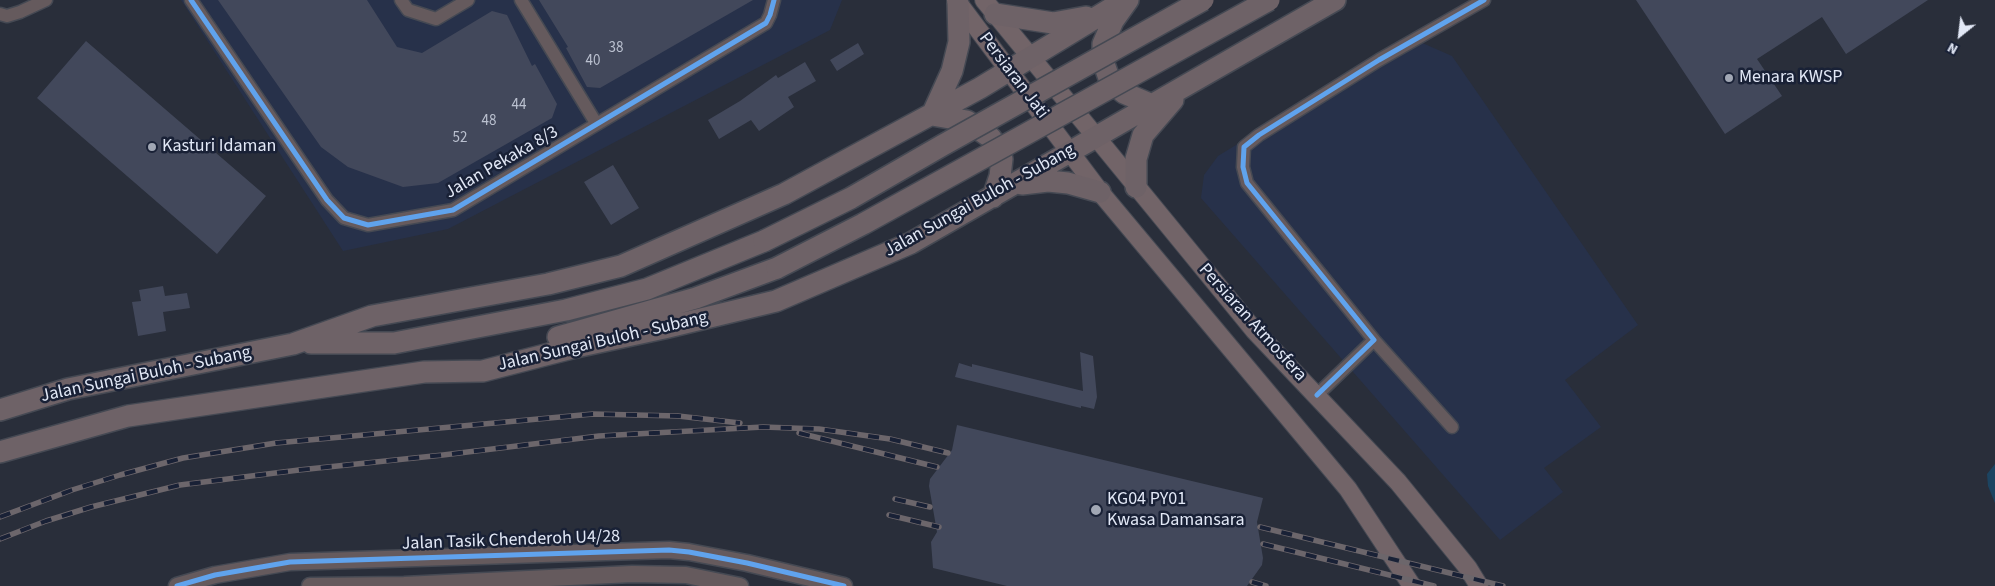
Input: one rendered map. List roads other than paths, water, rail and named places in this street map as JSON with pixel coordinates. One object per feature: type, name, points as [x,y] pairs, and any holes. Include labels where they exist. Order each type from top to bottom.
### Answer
[{"type":"highway","name":"Jalan Sungai Buloh - Subang","points":[[0,410],[68,389],[293,344],[372,316],[548,284],[621,266],[784,194],[932,115],[1126,0]]},
{"type":"highway","points":[[1126,0],[1103,44],[1103,61],[1110,81],[1124,93],[1152,105]]},
{"type":"highway","name":"Jalan Sungai Buloh - Subang","points":[[293,344],[394,343],[566,310],[647,289],[764,241],[851,198],[942,145],[1203,0]]},
{"type":"highway","name":"Jalan Sungai Buloh - Subang","points":[[0,452],[128,416],[458,366],[696,298],[778,268],[871,219],[1269,0]]},
{"type":"highway","name":"Jalan Sungai Buloh - Subang","points":[[424,372],[483,371],[576,346],[664,328],[776,301],[911,243],[1334,0]]},
{"type":"highway","points":[[957,2],[959,42],[952,72],[932,115],[967,121],[991,138],[1002,159],[1000,176],[993,197]]},
{"type":"highway","name":"Jalan Sungai Buloh - Subang","points":[[990,7],[1053,23],[1098,15]]},
{"type":"highway","points":[[1136,187],[1136,159],[1143,135],[1155,119],[1189,83]]},
{"type":"highway","points":[[1014,185],[1048,181],[1068,183],[1100,192]]},
{"type":"main road","name":"Persiaran Jati","points":[[957,2],[1070,153]]},
{"type":"main road","name":"Persiaran Jati","points":[[990,7],[1029,57]]},
{"type":"main road","name":"Persiaran Atmosfera","points":[[1029,57],[1254,330],[1398,482],[1468,568],[1479,586]]},
{"type":"main road","name":"Persiaran Atmosfera","points":[[1070,153],[1100,192],[1348,489],[1412,586]]},
{"type":"street","points":[[0,14],[7,16],[46,0]]},
{"type":"street","name":"Jalan Pekaka 8/3","points":[[191,0],[327,200],[344,218],[368,225],[453,210],[766,23],[774,0]]},
{"type":"street","points":[[401,0],[408,10],[436,19],[468,0]]},
{"type":"street","points":[[521,0],[596,124]]},
{"type":"street","points":[[1452,427],[1374,340],[1247,183],[1243,167],[1244,147],[1259,135],[1379,60],[1484,0]]},
{"type":"street","points":[[1317,395],[1374,340]]},
{"type":"street","name":"Jalan Tasik Chenderoh U4/28","points":[[177,586],[215,575],[290,562],[669,550],[747,563],[844,586]]},
{"type":"street","points":[[310,586],[512,583],[557,578],[632,574],[686,575],[740,586]]},
{"type":"street","points":[[541,586],[557,578]]},
{"type":"railway","points":[[0,517],[72,490],[183,458],[276,443],[593,414],[678,416],[740,423]]},
{"type":"railway","points":[[0,539],[46,521],[91,507],[180,485],[599,436],[763,427],[819,429],[890,439],[948,453]]},
{"type":"railway","points":[[799,433],[937,467]]},
{"type":"railway","points":[[895,499],[930,507]]},
{"type":"railway","points":[[889,515],[939,527]]},
{"type":"railway","points":[[1260,527],[1503,586]]},
{"type":"railway","points":[[1263,544],[1434,586]]},
{"type":"railway","points":[[1252,582],[1266,586]]},
{"type":"place","name":"Menara KWSP","points":[[1729,78]]},
{"type":"place","name":"Kasturi Idaman","points":[[152,147]]},
{"type":"place","name":"KG04 PY01 Kwasa Damansara","points":[[1096,510]]}]
